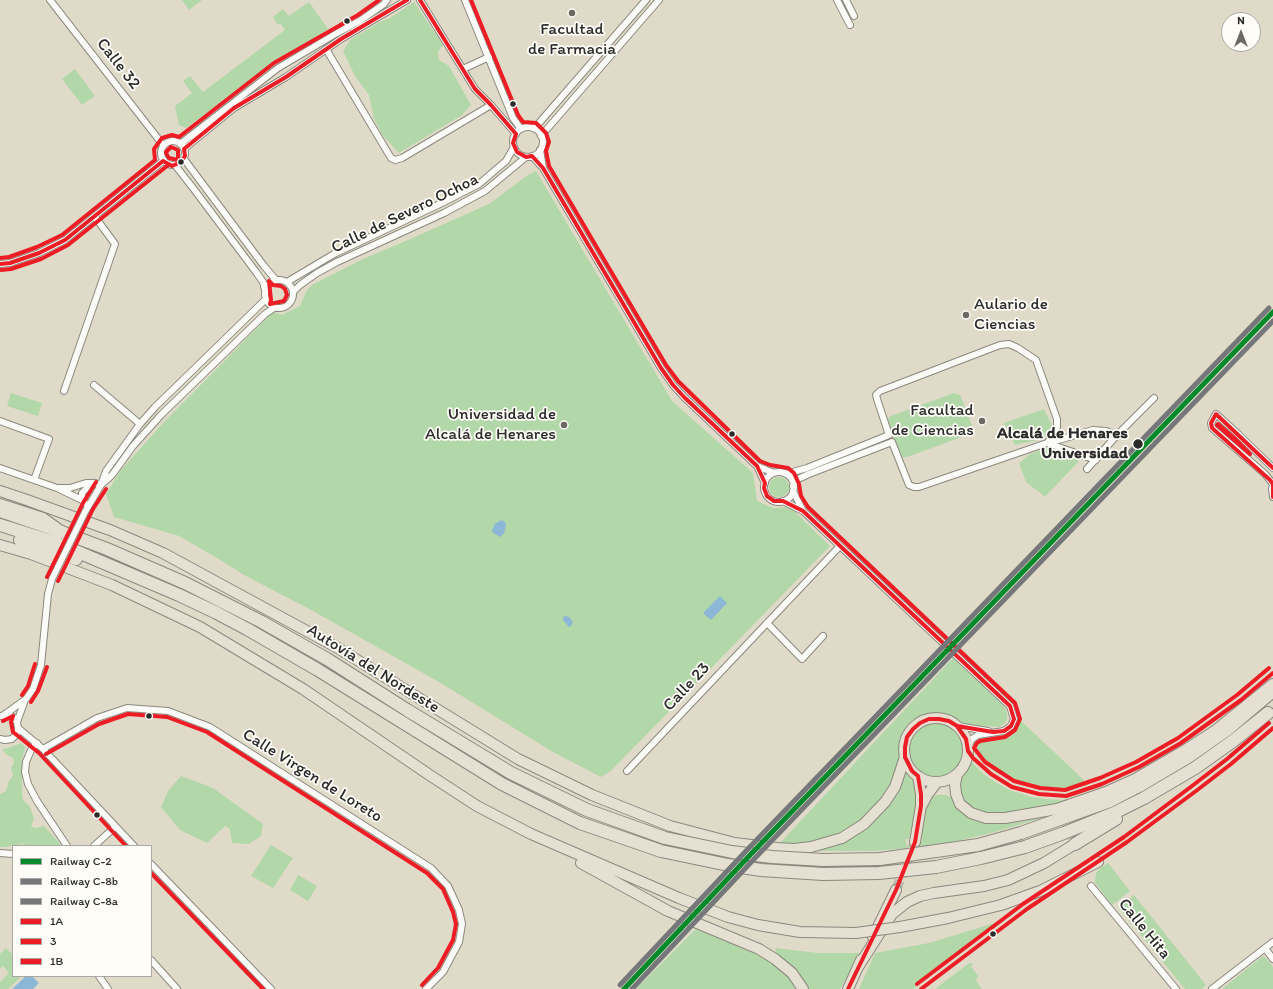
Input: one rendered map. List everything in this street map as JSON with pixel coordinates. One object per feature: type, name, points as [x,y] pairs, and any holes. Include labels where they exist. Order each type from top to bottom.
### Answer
[{"type":"highway","name":"Autovía del Nordeste","points":[[0,511],[107,549],[185,583],[262,622],[327,659],[511,773],[587,810],[668,831],[732,852],[772,857],[823,860],[873,859],[978,845],[1021,833],[1110,801],[1139,786],[1188,757],[1228,729],[1273,692]]},
{"type":"highway","points":[[0,525],[57,543],[180,595],[247,628],[318,670],[502,784],[580,823],[661,851],[728,866],[761,870],[823,874],[879,873],[936,867],[1025,847],[1114,813],[1144,798],[1195,768],[1271,711]]},
{"type":"highway","points":[[0,533],[180,595]]},
{"type":"highway","points":[[1075,844],[1111,822],[1147,804],[1198,774],[1238,746],[1271,711]]},
{"type":"highway","points":[[511,773],[588,804],[642,823]]},
{"type":"main road","points":[[0,492],[24,499],[110,530],[163,554],[336,647],[518,759],[668,831]]},
{"type":"main road","points":[[0,504],[43,518],[62,532]]},
{"type":"main road","points":[[0,545],[31,554],[112,585],[200,626],[304,688],[431,776],[514,831],[589,867],[668,910],[759,949],[775,959],[792,973],[803,989]]},
{"type":"main road","points":[[0,548],[31,554]]},
{"type":"main road","points":[[956,775],[956,794],[960,804],[971,813],[981,817],[1005,818],[1057,809],[1106,792],[1135,779],[1216,730],[1273,684]]},
{"type":"main road","points":[[642,823],[668,831],[711,840],[778,848],[794,849],[831,842],[854,831],[874,815],[885,802],[895,787],[905,757],[907,737],[920,723],[929,719],[949,721],[957,726],[962,732],[968,746],[963,768],[950,779],[937,782],[918,776],[912,771],[905,757]]},
{"type":"main road","points":[[915,842],[921,806],[918,776]]},
{"type":"main road","points":[[921,806],[926,795],[937,782]]},
{"type":"main road","points":[[489,813],[531,834],[679,898],[728,917],[758,925],[800,932],[856,933],[900,928],[948,918],[1001,905],[1040,891],[1098,862]]},
{"type":"main road","points":[[858,967],[892,914],[907,902],[920,896],[984,886],[1008,880],[1044,863],[1075,844]]},
{"type":"main road","points":[[848,989],[896,890]]},
{"type":"street","name":"Calle 32","points":[[50,0],[163,145]]},
{"type":"street","points":[[182,146],[278,68],[336,33],[361,20],[384,4],[387,0]]},
{"type":"street","points":[[182,146],[234,108],[286,77],[326,49],[387,10],[407,0]]},
{"type":"street","points":[[420,0],[475,89],[516,134]]},
{"type":"street","points":[[465,0],[513,118],[521,129]]},
{"type":"street","points":[[543,168],[529,157],[521,155],[517,152],[514,147],[514,138],[516,134],[521,129],[533,128],[539,123],[646,0]]},
{"type":"street","points":[[541,136],[659,0]]},
{"type":"street","points":[[837,0],[850,25]]},
{"type":"street","points":[[846,0],[854,16]]},
{"type":"street","points":[[326,49],[391,158],[395,160],[402,158],[491,105]]},
{"type":"street","points":[[463,69],[489,57]]},
{"type":"street","points":[[533,128],[541,136],[542,142],[540,150],[543,168],[657,361],[673,385],[757,466],[774,473]]},
{"type":"street","points":[[172,141],[182,146],[185,152],[182,162],[175,166],[169,165],[163,161],[160,155],[163,145],[172,141]]},
{"type":"street","name":"Calle de Severo Ochoa","points":[[287,282],[334,254],[474,187],[489,177],[506,161],[514,147]]},
{"type":"street","points":[[529,157],[540,150]]},
{"type":"street","name":"Calle de Severo Ochoa","points":[[293,292],[317,273],[444,213],[485,191],[529,157]]},
{"type":"street","points":[[184,159],[276,280]]},
{"type":"street","points":[[0,264],[10,263],[65,240],[163,161]]},
{"type":"street","points":[[175,166],[256,272],[265,290]]},
{"type":"street","points":[[64,391],[115,244],[95,217]]},
{"type":"street","points":[[87,509],[82,500],[82,493],[86,488],[98,484],[112,475],[133,446],[161,415],[265,314],[274,308],[281,308],[288,305],[293,297],[293,292],[287,282],[276,280],[269,283],[265,290],[264,297],[274,308]]},
{"type":"street","points":[[14,737],[26,699],[33,689],[41,665],[48,594],[52,579],[98,484],[140,424],[155,407],[266,300]]},
{"type":"street","points":[[1047,443],[1054,435],[1057,427],[1057,419],[1036,360],[1009,344],[1000,345],[880,391],[876,395],[876,399],[909,485],[914,487],[919,487],[1047,443],[1093,430],[1106,431],[1117,435]]},
{"type":"street","points":[[94,385],[140,424]]},
{"type":"street","points":[[1087,469],[1117,435],[1154,398]]},
{"type":"street","points":[[1273,468],[1216,414],[1211,423],[1212,428],[1265,474],[1273,484],[1273,497]]},
{"type":"street","points":[[0,421],[49,439],[34,480]]},
{"type":"street","points":[[1221,435],[1230,426]]},
{"type":"street","points":[[786,474],[800,470],[889,434]]},
{"type":"street","points":[[783,501],[787,499],[798,480],[809,474],[892,442]]},
{"type":"street","points":[[1047,443],[1096,460]]},
{"type":"street","points":[[757,466],[765,483],[765,492],[767,496],[774,501],[783,501],[803,511],[1010,706],[1014,719],[1011,726],[1004,731],[978,735],[972,739],[968,746]]},
{"type":"street","points":[[0,468],[57,488],[82,500]]},
{"type":"street","points":[[765,483],[774,473],[780,472],[786,474],[790,477],[803,511]]},
{"type":"street","points":[[57,488],[70,488],[86,483],[98,484]]},
{"type":"street","name":"Calle 23","points":[[627,771],[840,546]]},
{"type":"street","points":[[767,623],[802,658],[823,636]]},
{"type":"street","points":[[2,716],[26,699]]},
{"type":"street","name":"Calle Virgen de Loreto","points":[[43,749],[97,718],[127,708],[168,711],[210,728],[431,868],[448,886],[460,910],[462,924],[459,942],[443,972],[426,989]]},
{"type":"street","points":[[2,716],[10,716],[133,845]]},
{"type":"street","points":[[957,726],[993,732]]},
{"type":"street","points":[[0,745],[3,740],[14,737],[31,739]]},
{"type":"street","points":[[37,743],[31,750],[26,762],[25,772],[28,784],[37,801],[65,845]]},
{"type":"street","points":[[95,845],[115,827]]},
{"type":"street","points":[[0,853],[12,854]]},
{"type":"street","points":[[152,865],[271,989]]},
{"type":"street","name":"Calle Hita","points":[[1091,886],[1176,989]]},
{"type":"street","points":[[1212,989],[1273,942]]},
{"type":"street","points":[[1265,948],[1273,959]]},
{"type":"street","points":[[152,961],[177,989]]},
{"type":"street","points":[[100,977],[108,989]]},
{"type":"green space","points":[[182,0],[202,0],[189,10]]},
{"type":"green space","points":[[309,2],[328,29],[261,73],[186,128],[179,125],[175,106],[192,93],[183,81],[190,76],[203,92],[285,30],[281,24],[277,24],[273,17],[283,9],[289,16]]},
{"type":"green space","points":[[414,2],[443,45],[438,51],[439,60],[449,66],[471,105],[462,115],[399,153],[383,136],[374,119],[369,95],[355,76],[343,51],[350,40],[380,22],[390,18]]},
{"type":"green space","points":[[75,69],[95,96],[82,105],[62,79]]},
{"type":"green space","points":[[536,171],[672,401],[753,473],[757,501],[773,508],[790,507],[830,546],[611,771],[601,777],[553,752],[439,682],[313,611],[244,575],[179,536],[114,517],[106,494],[121,470],[164,422],[273,312],[282,315],[300,306],[307,290],[312,285],[363,259],[489,204],[528,175]]},
{"type":"green space","points":[[11,393],[42,403],[38,416],[7,406]]},
{"type":"green space","points":[[954,393],[960,395],[973,428],[970,434],[907,457],[900,455],[888,419],[891,416]]},
{"type":"green space","points":[[1044,409],[1052,425],[1052,437],[1015,445],[1004,423]]},
{"type":"green space","points":[[1051,447],[1079,461],[1045,497],[1026,482],[1019,463],[1030,454]]},
{"type":"green space","points":[[779,477],[786,480],[789,487],[786,494],[779,497],[772,494],[769,487],[772,480]]},
{"type":"green space","points":[[953,658],[1004,706],[1007,713],[1007,720],[1004,724],[999,727],[967,725],[953,717],[943,714],[929,713],[915,718],[904,730],[900,742],[898,764],[893,779],[886,792],[862,819],[835,835],[803,843],[780,843]]},
{"type":"green space","points":[[1018,718],[1089,785],[1075,788],[1047,789],[1020,784],[995,772],[979,758],[974,748],[974,741],[978,737],[1001,736],[1009,734],[1015,728]]},
{"type":"green space","points":[[936,723],[946,725],[955,731],[961,740],[963,750],[961,760],[955,769],[946,775],[936,777],[926,775],[917,769],[911,760],[909,750],[911,740],[917,731],[926,725]]},
{"type":"green space","points":[[21,743],[25,747],[22,760],[22,792],[23,800],[30,807],[34,819],[31,827],[36,828],[44,826],[61,845],[23,844],[0,847],[0,794],[6,791],[9,781],[13,775],[11,768],[14,763],[13,758],[7,755],[2,749]]},
{"type":"green space","points":[[972,762],[989,778],[1009,790],[1032,797],[1047,799],[1062,800],[1077,798],[1009,816],[982,813],[970,806],[960,795],[960,779]]},
{"type":"green space","points":[[905,772],[915,781],[918,798],[909,839],[905,839],[908,848],[873,851],[810,851],[859,833],[879,816],[893,798],[902,782]]},
{"type":"green space","points":[[181,776],[213,788],[263,824],[261,836],[249,844],[232,843],[230,829],[225,826],[207,843],[180,830],[161,807],[168,791]]},
{"type":"green space","points":[[937,795],[951,797],[956,804],[975,819],[992,824],[1021,822],[1052,815],[995,832],[957,841],[918,847],[923,839],[919,839],[927,799]]},
{"type":"green space","points":[[271,845],[293,858],[273,888],[251,876]]},
{"type":"green space","points":[[1108,863],[1130,891],[1112,905],[1095,883],[1096,873]]},
{"type":"green space","points":[[298,875],[317,886],[308,901],[290,890]]},
{"type":"green space","points":[[1134,895],[1206,985],[1202,989],[1185,989],[1118,907]]},
{"type":"green space","points":[[998,922],[913,989],[859,989],[875,953],[929,943]]},
{"type":"green space","points":[[696,929],[748,950],[767,960],[783,971],[792,980],[796,989],[636,989]]},
{"type":"green space","points":[[6,948],[12,954],[12,977],[21,977],[8,989],[0,989],[0,982],[9,973],[3,966],[0,969],[0,954]]},
{"type":"green space","points":[[776,948],[818,953],[860,953],[840,989],[809,989],[786,962],[775,953]]},
{"type":"green space","points":[[1263,956],[1273,967],[1273,989],[1222,989]]},
{"type":"green space","points":[[968,964],[973,964],[971,966],[978,976],[976,981],[982,989],[935,989]]},
{"type":"water","points":[[501,520],[505,522],[506,525],[504,533],[501,537],[493,533],[492,530],[495,524]]},
{"type":"water","points":[[720,596],[727,603],[711,620],[703,613]]},
{"type":"water","points":[[566,616],[573,622],[569,627],[563,620],[563,617]]},
{"type":"water","points":[[25,977],[33,977],[39,983],[33,989],[12,989]]},
{"type":"tunnel","points":[[896,890],[915,842]]},
{"type":"rail line","name":"C-8a","points":[[620,985],[747,850],[1269,308]]},
{"type":"rail line","name":"C-2","points":[[624,989],[751,854],[1273,312]]},
{"type":"rail line","name":"C-8b","points":[[632,989],[755,858],[1273,321]]},
{"type":"transit line","name":"1B","points":[[0,258],[9,257],[37,247],[62,235],[155,160],[154,149],[162,138],[172,135],[179,137],[274,63],[358,15],[379,0]]},
{"type":"transit line","name":"1A","points":[[0,264],[10,263],[39,253],[65,240],[163,161],[172,166],[181,162],[185,156],[184,149],[234,108],[286,77],[341,39],[407,0]]},
{"type":"transit line","name":"1A","points":[[420,0],[475,89],[516,134],[513,143],[517,152],[526,157],[532,156],[543,168],[661,368],[673,385],[757,466],[765,483],[764,488],[767,496],[774,501],[783,501],[803,511],[1010,706],[1014,719],[1011,726],[1004,731],[993,732],[957,726]]},
{"type":"transit line","name":"1B","points":[[471,0],[518,115],[523,122],[536,123],[546,133],[549,142],[546,151],[549,166],[666,365],[678,381],[760,461],[770,465],[788,468],[794,473],[799,484],[801,496],[808,507],[1015,703],[1020,719],[1015,730],[1005,737],[980,741],[974,748],[985,762],[1014,781],[1040,788],[1065,790],[1100,778],[1136,762],[1178,738],[1237,695],[1269,668]]},
{"type":"transit line","name":"3","points":[[171,147],[178,150],[178,160],[169,158],[167,155],[166,152],[171,147]]},
{"type":"transit line","name":"3","points":[[1,270],[11,269],[41,259],[68,245],[167,166]]},
{"type":"transit line","name":"3","points":[[269,281],[273,285],[281,286],[285,289],[287,295],[284,301],[270,304],[269,281]]},
{"type":"transit line","name":"1A","points":[[1273,468],[1216,414],[1211,423],[1212,428],[1270,480],[1273,484],[1273,497]]},
{"type":"transit line","name":"1B","points":[[1218,424],[1234,438],[1250,454],[1217,425],[1218,424]]},
{"type":"transit line","name":"3","points":[[47,577],[83,503],[96,482]]},
{"type":"transit line","name":"3","points":[[58,581],[93,509],[106,489]]},
{"type":"transit line","name":"3","points":[[22,695],[28,686],[35,664]]},
{"type":"transit line","name":"3","points":[[31,702],[38,691],[47,667]]},
{"type":"transit line","name":"1A","points":[[848,989],[896,890],[915,842],[921,806],[921,794],[918,776],[912,771],[905,757],[905,747],[907,737],[920,723],[929,719],[939,719],[949,721],[957,726],[966,739],[968,751],[973,758],[991,774],[1012,787],[1039,794],[1066,796],[1102,784],[1139,767],[1181,743],[1241,700],[1273,673]]},
{"type":"transit line","name":"3","points":[[46,754],[99,724],[128,714],[167,717],[207,732],[427,873],[443,889],[453,912],[456,924],[453,940],[438,968],[422,985]]},
{"type":"transit line","name":"3","points":[[3,721],[13,716],[11,722],[13,732],[39,753],[125,845]]},
{"type":"transit line","name":"1B","points":[[917,984],[1023,904],[1124,837],[1227,759],[1269,723]]},
{"type":"transit line","name":"1A","points":[[921,989],[1027,909],[1127,842],[1196,791],[1231,764],[1273,728]]},
{"type":"transit line","name":"3","points":[[152,874],[263,989]]},
{"type":"place","name":"Facultad de Farmacia","points":[[572,13]]},
{"type":"place","name":"Aulario de Ciencias","points":[[966,315]]},
{"type":"place","name":"Facultad de Ciencias","points":[[982,421]]},
{"type":"place","name":"Universidad de Alcalá de Henares","points":[[564,425]]},
{"type":"place","name":"Alcalá de Henares Universidad","points":[[1138,444]]}]
